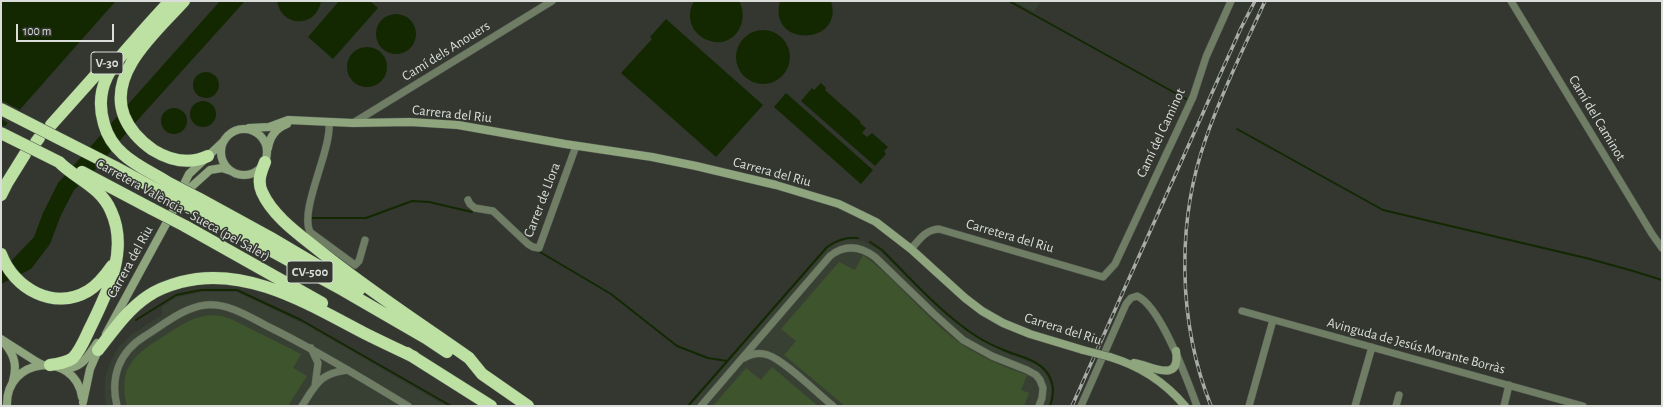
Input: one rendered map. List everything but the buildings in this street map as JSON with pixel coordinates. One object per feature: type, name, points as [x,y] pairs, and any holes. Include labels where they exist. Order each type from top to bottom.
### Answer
[{"type":"highway","name":"V-30","points":[[51,125],[162,1]]},
{"type":"highway","points":[[170,1],[120,57],[109,72],[103,84],[101,98],[102,119],[107,132],[118,150],[164,187],[352,286],[414,326],[426,338],[528,406]]},
{"type":"highway","name":"V-30","points":[[184,1],[132,62],[122,84],[121,102],[125,118],[133,132],[151,148],[173,159],[191,161],[208,156]]},
{"type":"highway","name":"Carretera València - Sueca (pel Saler)","points":[[1,109],[115,167],[164,187]]},
{"type":"highway","points":[[1,133],[59,162],[68,171],[98,186],[112,212],[117,229],[118,248],[116,263],[107,292],[79,350],[72,358],[50,366]]},
{"type":"highway","points":[[1,179],[15,163],[23,157],[1,195]]},
{"type":"highway","points":[[266,157],[260,179],[262,191],[267,201],[287,223],[338,266],[469,358],[482,374]]},
{"type":"highway","name":"Carretera València - Sueca (pel Saler)","points":[[98,186],[152,209],[185,226],[364,326],[414,356],[491,406]]},
{"type":"highway","points":[[1,255],[12,275],[19,283],[37,294],[52,298],[66,298],[80,295],[94,287],[112,266],[118,248]]},
{"type":"highway","points":[[98,350],[123,318],[148,296],[169,285],[189,280],[220,277],[247,281],[288,296],[414,356]]},
{"type":"street","name":"Camí dels Anouers","points":[[354,123],[552,1]]},
{"type":"street","name":"Camí del Caminot","points":[[1108,274],[1115,264],[1194,97],[1206,57],[1231,1]]},
{"type":"street","name":"Camí del Caminot","points":[[1511,1],[1652,234],[1661,242]]},
{"type":"street","name":"Carrera del Riu","points":[[249,128],[268,127],[283,120],[354,123],[410,122],[458,125],[576,146],[652,157],[696,166],[806,194],[839,204],[876,222],[911,249],[965,298],[982,311],[1003,323],[1030,334],[1125,362],[1154,376],[1174,393],[1185,406]]},
{"type":"street","points":[[266,157],[267,145],[262,136],[249,128],[237,129],[231,132],[223,141],[221,147],[222,158],[226,167],[241,175],[252,174],[257,171],[266,157],[270,140],[274,132],[294,120]]},
{"type":"street","points":[[329,122],[329,133],[314,188],[307,221],[308,227],[310,232],[355,265],[359,261],[365,240]]},
{"type":"street","name":"Carrera del Riu","points":[[82,404],[88,373],[98,350],[172,211],[186,179],[195,167],[223,141]]},
{"type":"street","name":"Carrer de Llora","points":[[468,200],[475,208],[493,211],[532,248],[539,248],[576,146]]},
{"type":"street","name":"Carrera del Riu","points":[[172,211],[190,188],[204,174],[217,168],[231,171]]},
{"type":"street","name":"Carretera del Riu","points":[[911,249],[923,235],[930,230],[939,229],[1103,277],[1108,274]]},
{"type":"street","points":[[701,406],[830,256],[843,249],[855,248],[865,251],[875,257],[963,340],[992,356],[1036,375],[1043,388],[1039,406]]},
{"type":"street","points":[[1081,406],[1126,304],[1131,298],[1137,296],[1143,300],[1160,323],[1176,351],[1197,406]]},
{"type":"street","points":[[117,406],[114,391],[115,373],[118,364],[126,351],[140,339],[192,308],[213,305],[230,308],[311,348],[408,406]]},
{"type":"street","name":"Avinguda de Jesús Morante Borràs","points":[[1242,311],[1583,406]]},
{"type":"street","points":[[1249,406],[1273,320]]},
{"type":"street","name":"Carrera del Riu","points":[[50,366],[74,368],[82,363],[110,325]]},
{"type":"street","points":[[2,340],[37,362],[65,370],[76,381],[80,388],[82,404]]},
{"type":"street","points":[[2,340],[15,358],[16,368],[7,402],[3,406]]},
{"type":"street","points":[[1356,406],[1372,347]]},
{"type":"street","points":[[311,348],[318,364],[316,386]]},
{"type":"street","points":[[1125,362],[1143,364],[1160,372],[1166,372],[1175,365],[1177,359],[1176,351]]},
{"type":"street","points":[[742,359],[755,354],[769,355],[780,361],[833,406]]},
{"type":"street","points":[[12,383],[23,372],[36,366],[50,366]]},
{"type":"street","points":[[302,406],[316,386],[331,373],[348,370]]},
{"type":"street","points":[[1504,406],[1509,385]]},
{"type":"street","points":[[1174,393],[1181,406]]},
{"type":"street","points":[[1396,406],[1399,395]]},
{"type":"shaded area","points":[[1,1],[116,1],[1,131]]},
{"type":"shaded area","points":[[220,1],[245,1],[135,123],[94,171],[74,190],[61,215],[50,244],[31,269],[1,284],[1,265],[12,260],[34,237],[43,213],[58,183]]},
{"type":"shaded area","points":[[277,1],[321,1],[318,10],[313,16],[306,20],[299,21],[292,20],[285,16],[280,10]]},
{"type":"shaded area","points":[[339,1],[370,1],[378,8],[333,59],[308,37]]},
{"type":"shaded area","points":[[694,1],[739,1],[743,16],[741,25],[734,35],[726,41],[715,42],[706,39],[697,33],[692,24],[690,14]]},
{"type":"shaded area","points":[[780,1],[831,1],[832,16],[827,27],[818,33],[806,36],[794,34],[784,27],[779,16]]},
{"type":"shaded area","points":[[1013,1],[1041,1],[1034,12]]},
{"type":"shaded area","points":[[396,14],[404,16],[410,20],[414,26],[416,34],[414,42],[410,48],[404,52],[396,54],[388,52],[382,48],[378,42],[376,34],[378,26],[382,20],[388,16]]},
{"type":"shaded area","points":[[666,19],[763,105],[716,157],[621,73],[652,39],[650,37]]},
{"type":"shaded area","points":[[763,30],[773,32],[782,38],[788,47],[790,57],[788,67],[782,76],[773,82],[763,84],[753,82],[744,76],[738,67],[736,57],[738,47],[744,38],[753,32]]},
{"type":"shaded area","points":[[367,47],[375,49],[381,53],[385,59],[387,67],[385,75],[381,81],[375,85],[367,87],[359,85],[353,81],[349,75],[347,67],[349,59],[353,53],[359,49]]},
{"type":"shaded area","points":[[206,72],[215,76],[219,85],[215,94],[206,98],[197,94],[193,85],[197,76]]},
{"type":"shaded area","points":[[821,83],[826,88],[825,90],[866,128],[862,133],[867,137],[872,133],[888,147],[884,151],[886,154],[875,166],[801,101],[812,88],[814,90]]},
{"type":"shaded area","points":[[786,93],[873,170],[861,184],[774,107]]},
{"type":"shaded area","points":[[203,101],[212,105],[216,114],[212,123],[203,127],[194,123],[190,114],[194,105]]},
{"type":"shaded area","points":[[174,108],[183,112],[187,121],[183,130],[174,134],[165,130],[161,121],[165,112]]},
{"type":"shaded area","points":[[849,239],[863,241],[879,250],[951,318],[976,337],[1004,352],[1040,367],[1047,376],[1051,386],[1051,397],[1048,406],[690,406],[827,249],[838,242]]},
{"type":"shaded area","points":[[863,255],[894,281],[931,319],[960,344],[981,356],[1027,375],[1021,390],[1029,393],[1024,406],[845,406],[784,355],[796,341],[781,329],[839,262],[855,270]]},
{"type":"shaded area","points":[[203,292],[237,292],[308,326],[446,406],[107,406],[105,398],[105,379],[110,363],[118,348],[132,334],[162,315],[162,307],[177,297]]},
{"type":"shaded area","points":[[212,315],[231,319],[301,354],[293,368],[307,376],[288,406],[127,406],[125,380],[127,370],[138,355],[156,341],[183,324],[199,317]]},
{"type":"shaded area","points":[[772,367],[818,406],[713,406],[746,368],[761,380]]},
{"type":"pier","points":[[116,1],[118,1],[1,133],[1,125],[5,126],[8,123],[1,119],[1,100],[20,110]]},
{"type":"waterway","points":[[1009,1],[1186,99]]},
{"type":"waterway","points":[[1237,129],[1383,210],[1590,259],[1662,280]]},
{"type":"waterway","points":[[311,218],[366,218],[412,201],[429,202],[472,212]]},
{"type":"waterway","points":[[688,406],[827,247],[834,242],[850,238],[858,238]]},
{"type":"waterway","points":[[870,242],[882,250],[951,318],[976,336],[1006,351],[1031,360],[1044,369],[1050,377],[1053,386],[1053,396],[1050,406]]},
{"type":"waterway","points":[[540,252],[611,294],[677,346],[708,358],[727,361]]},
{"type":"waterway","points":[[136,320],[176,295],[201,290],[237,290],[301,320],[451,406]]},
{"type":"railway","points":[[1072,406],[1241,28],[1255,1]]},
{"type":"railway","points":[[1211,406],[1200,374],[1192,341],[1187,307],[1185,272],[1189,204],[1196,170],[1212,120],[1265,1]]}]
